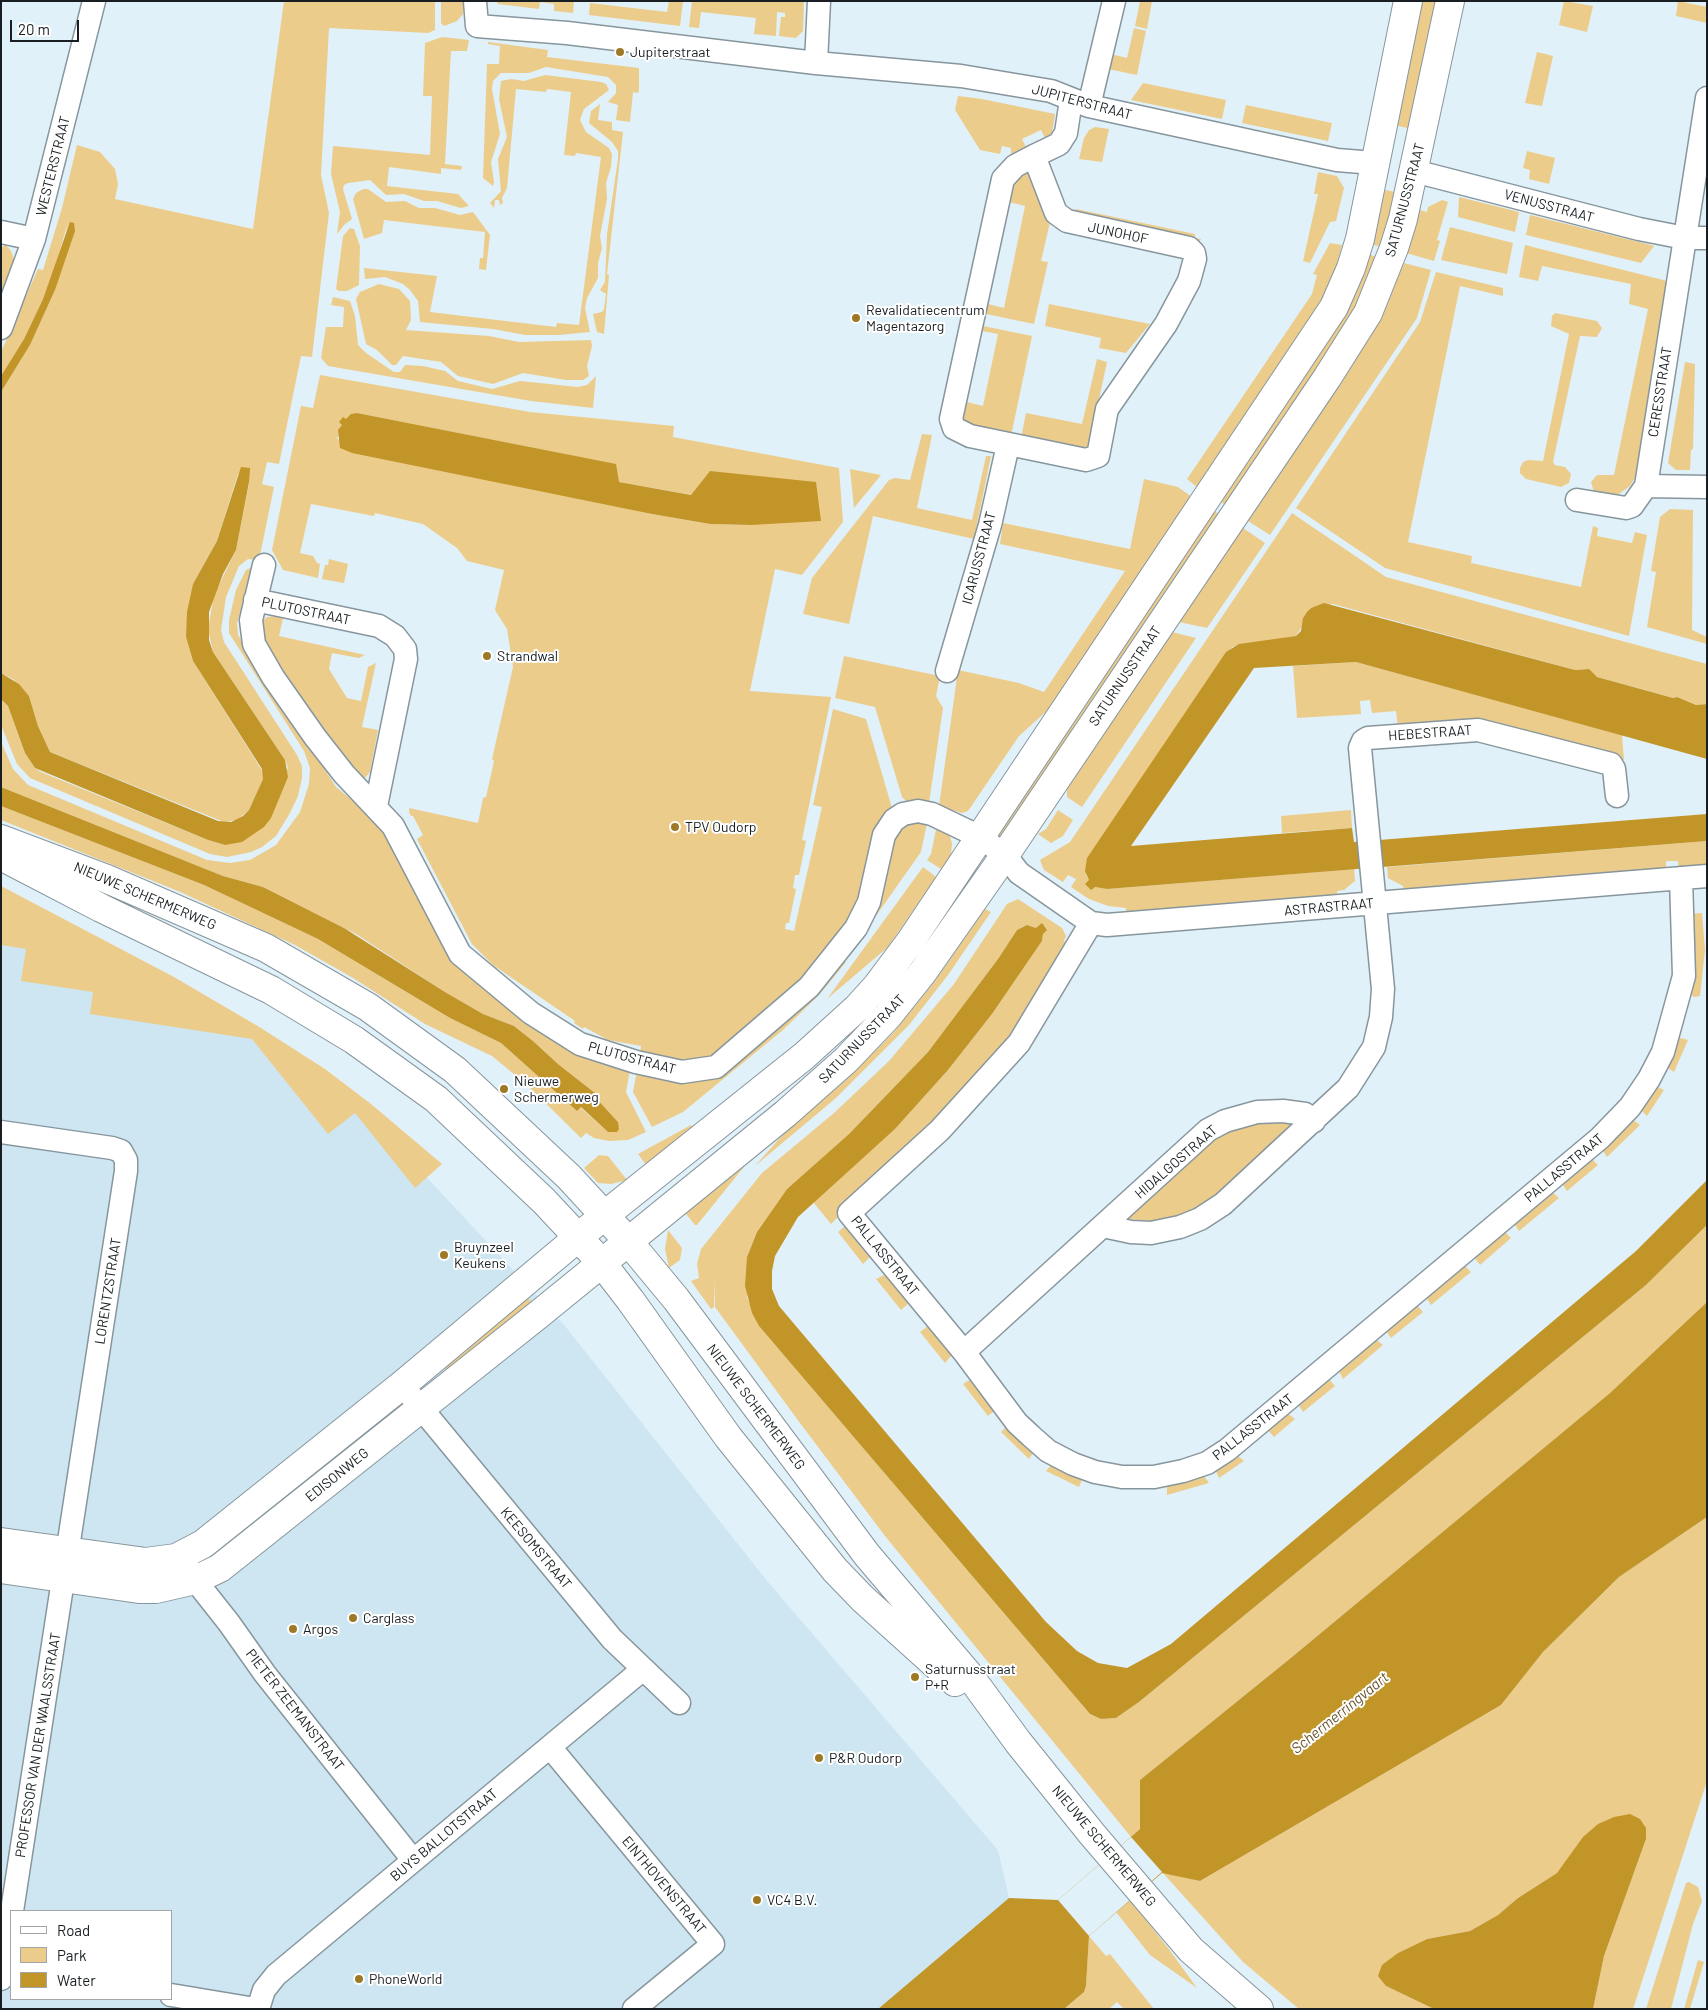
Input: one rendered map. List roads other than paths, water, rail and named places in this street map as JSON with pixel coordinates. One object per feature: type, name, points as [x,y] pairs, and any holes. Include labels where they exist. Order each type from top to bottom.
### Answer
[{"type":"street","name":"WESTERSTRAAT","points":[[1,328],[34,239],[94,1]]},
{"type":"street","name":"JUPITERSTRAAT","points":[[475,1],[477,26],[567,33],[816,62],[961,76],[1051,91],[1080,103],[1337,160],[1374,163],[1414,171]]},
{"type":"street","points":[[816,62],[819,1]]},
{"type":"street","points":[[1034,156],[1059,144],[1066,133],[1080,103],[1114,1]]},
{"type":"street","name":"SATURNUSSTRAAT","points":[[605,1215],[804,1056],[858,1007],[877,986],[910,942],[1304,356],[1334,307],[1351,268],[1360,238],[1408,1]]},
{"type":"street","name":"SATURNUSSTRAAT","points":[[628,1240],[786,1114],[846,1060],[888,1016],[923,972],[1005,855],[1326,378],[1368,312],[1394,248],[1414,171],[1450,1]]},
{"type":"street","name":"CERESSTRAAT","points":[[1646,486],[1707,98]]},
{"type":"street","name":"JUNOHOF","points":[[1034,156],[1056,212],[1067,221],[1189,248],[1194,253],[1195,259],[1189,281],[1166,324],[1108,409],[1098,456],[1086,460],[1008,445],[970,436],[954,428],[952,419],[1003,179],[1008,171],[1034,156]]},
{"type":"street","name":"VENUSSTRAAT","points":[[1414,171],[1638,229],[1685,238]]},
{"type":"street","points":[[1,232],[34,239]]},
{"type":"street","points":[[1685,238],[1707,238]]},
{"type":"street","name":"ICARUSSTRAAT","points":[[947,671],[990,525],[1008,445]]},
{"type":"street","points":[[1577,500],[1626,508],[1632,506],[1646,486],[1707,487]]},
{"type":"street","points":[[255,600],[264,566]]},
{"type":"street","name":"PLUTOSTRAAT","points":[[376,806],[406,659],[405,649],[394,636],[379,626],[255,600],[251,620],[254,644],[273,678],[344,774],[393,826],[460,954],[531,1012],[580,1044],[636,1062],[682,1072],[716,1067],[809,987],[856,928],[869,902],[884,835],[894,820],[903,814],[918,811],[926,812],[980,836]]},
{"type":"street","name":"HEBESTRAAT","points":[[1376,903],[1360,748],[1368,738],[1478,730],[1611,764],[1614,769],[1617,796]]},
{"type":"street","points":[[980,836],[1005,855],[1019,873],[1091,923]]},
{"type":"street","name":"NIEUWE SCHERMERWEG","points":[[1,839],[107,879],[266,948],[368,1007],[455,1070],[569,1177],[628,1240],[676,1299],[867,1554],[969,1675],[1018,1742],[1092,1834],[1184,1941],[1232,2009]]},
{"type":"street","name":"NIEUWE SCHERMERWEG","points":[[1,856],[101,908],[271,990],[354,1040],[402,1072],[436,1099],[580,1237],[631,1301],[728,1437],[835,1570],[863,1599],[935,1663],[1018,1742]]},
{"type":"street","name":"ASTRASTRAAT","points":[[1091,923],[1108,925],[1707,876]]},
{"type":"street","name":"PALLASSTRAAT","points":[[1091,923],[1019,1042],[940,1130],[849,1213],[964,1352],[1017,1422],[1048,1451],[1073,1464],[1095,1472],[1122,1477],[1154,1476],[1183,1471],[1207,1463],[1227,1450],[1600,1138],[1630,1107],[1663,1052],[1684,976],[1681,878]]},
{"type":"street","points":[[1103,1226],[1131,1232],[1150,1233],[1180,1227],[1200,1219],[1222,1204],[1314,1122],[1348,1088],[1374,1047],[1381,1017],[1383,989],[1376,903]]},
{"type":"street","name":"HIDALGOSTRAAT","points":[[964,1352],[1208,1130],[1225,1121],[1257,1112],[1283,1111],[1305,1114],[1314,1122]]},
{"type":"street","name":"LORENTZSTRAAT","points":[[1,1132],[112,1148],[121,1152],[126,1160],[126,1171],[68,1552]]},
{"type":"street","points":[[1,1542],[146,1562],[182,1556],[216,1536],[402,1385],[605,1215]]},
{"type":"street","name":"EDISONWEG","points":[[1,1569],[139,1589],[156,1589],[195,1580],[220,1568],[538,1315],[628,1240]]},
{"type":"street","name":"KEESOMSTRAAT","points":[[402,1385],[612,1639],[642,1670],[679,1703]]},
{"type":"street","name":"PROFESSOR VAN DER WAALSSTRAAT","points":[[12,1910],[68,1552]]},
{"type":"street","name":"PIETER ZEEMANSTRAAT","points":[[182,1556],[195,1580],[229,1623],[265,1674],[413,1860]]},
{"type":"street","name":"BUYS BALLOTSTRAAT","points":[[256,2009],[264,1990],[276,1975],[642,1670]]},
{"type":"street","name":"EINTHOVENSTRAAT","points":[[550,1747],[713,1944],[634,2009]]},
{"type":"street","points":[[5,1972],[10,1925]]},
{"type":"street","name":"NIEUWE SCHERMERWEG","points":[[1184,1941],[1259,2009]]},
{"type":"street","points":[[172,1995],[256,2009]]},
{"type":"water","points":[[70,222],[74,223],[75,231],[55,290],[30,345],[1,392],[1,376],[24,339],[43,299]]},
{"type":"water","points":[[357,413],[616,464],[619,482],[691,495],[710,471],[816,482],[821,521],[751,525],[710,524],[352,453],[340,448],[338,430],[342,425],[339,422],[343,417],[346,419],[351,414]]},
{"type":"water","points":[[241,467],[250,468],[249,482],[236,550],[223,574],[209,612],[209,640],[213,652],[285,760],[288,777],[271,818],[264,827],[242,842],[225,845],[208,840],[35,768],[25,753],[8,706],[1,699],[1,673],[19,684],[29,696],[38,726],[50,752],[218,821],[231,822],[243,816],[249,810],[263,779],[262,769],[193,661],[186,637],[187,612],[193,584],[217,541]]},
{"type":"water","points":[[1324,603],[1575,670],[1589,669],[1597,677],[1673,698],[1677,697],[1696,705],[1707,704],[1707,759],[1356,662],[1254,668],[1131,846],[1352,828],[1354,842],[1707,814],[1707,841],[1107,889],[1095,887],[1091,890],[1085,884],[1089,880],[1085,871],[1087,858],[1226,652],[1239,644],[1296,636],[1301,631],[1303,618],[1307,612],[1311,608]]},
{"type":"water","points":[[1,787],[223,876],[263,887],[344,928],[483,1014],[514,1026],[595,1093],[593,1095],[618,1122],[619,1129],[617,1132],[608,1132],[581,1107],[577,1111],[501,1043],[450,1018],[318,939],[204,885],[1,806]]},
{"type":"water","points":[[1042,923],[1047,930],[1043,934],[1042,941],[992,1014],[948,1070],[895,1129],[798,1217],[775,1256],[772,1271],[772,1289],[779,1306],[1046,1622],[1077,1651],[1098,1663],[1127,1668],[1171,1644],[1636,1251],[1707,1180],[1707,1225],[1646,1285],[1139,1702],[1116,1718],[1101,1719],[1090,1714],[759,1326],[752,1313],[745,1286],[747,1257],[757,1232],[787,1189],[849,1134],[928,1052],[998,959],[1017,930],[1027,925],[1036,928]]},
{"type":"water","name":"Schermerringvaart","points":[[1707,1302],[1707,1517],[1619,1577],[1543,1652],[1501,1705],[1200,1881],[1162,1873],[1089,1936],[1084,1992],[1064,2009],[878,2009],[1009,1898],[1058,1900],[1140,1829],[1140,1780],[1292,1657],[1610,1393]]},
{"type":"water","points":[[1630,1814],[1640,1819],[1646,1828],[1646,1839],[1604,1956],[1593,2009],[1434,2009],[1386,1986],[1378,1976],[1382,1965],[1398,1953],[1427,1939],[1470,1931],[1498,1915],[1518,1898],[1557,1873],[1583,1837],[1598,1824],[1614,1817]]},
{"type":"place","name":"Jupiterstraat","points":[[620,52]]},
{"type":"place","name":"Revalidatiecentrum Magentazorg","points":[[856,318]]},
{"type":"place","name":"Strandwal","points":[[487,656]]},
{"type":"place","name":"TPV Oudorp","points":[[675,827]]},
{"type":"place","name":"Nieuwe Schermerweg","points":[[504,1089]]},
{"type":"place","name":"Bruynzeel Keukens","points":[[444,1255]]},
{"type":"place","name":"Carglass","points":[[353,1618]]},
{"type":"place","name":"Argos","points":[[293,1629]]},
{"type":"place","name":"Saturnusstraat P+R","points":[[915,1677]]},
{"type":"place","name":"P&R Oudorp","points":[[819,1758]]},
{"type":"place","name":"VC4 B.V.","points":[[757,1900]]},
{"type":"place","name":"PhoneWorld","points":[[359,1979]]}]
